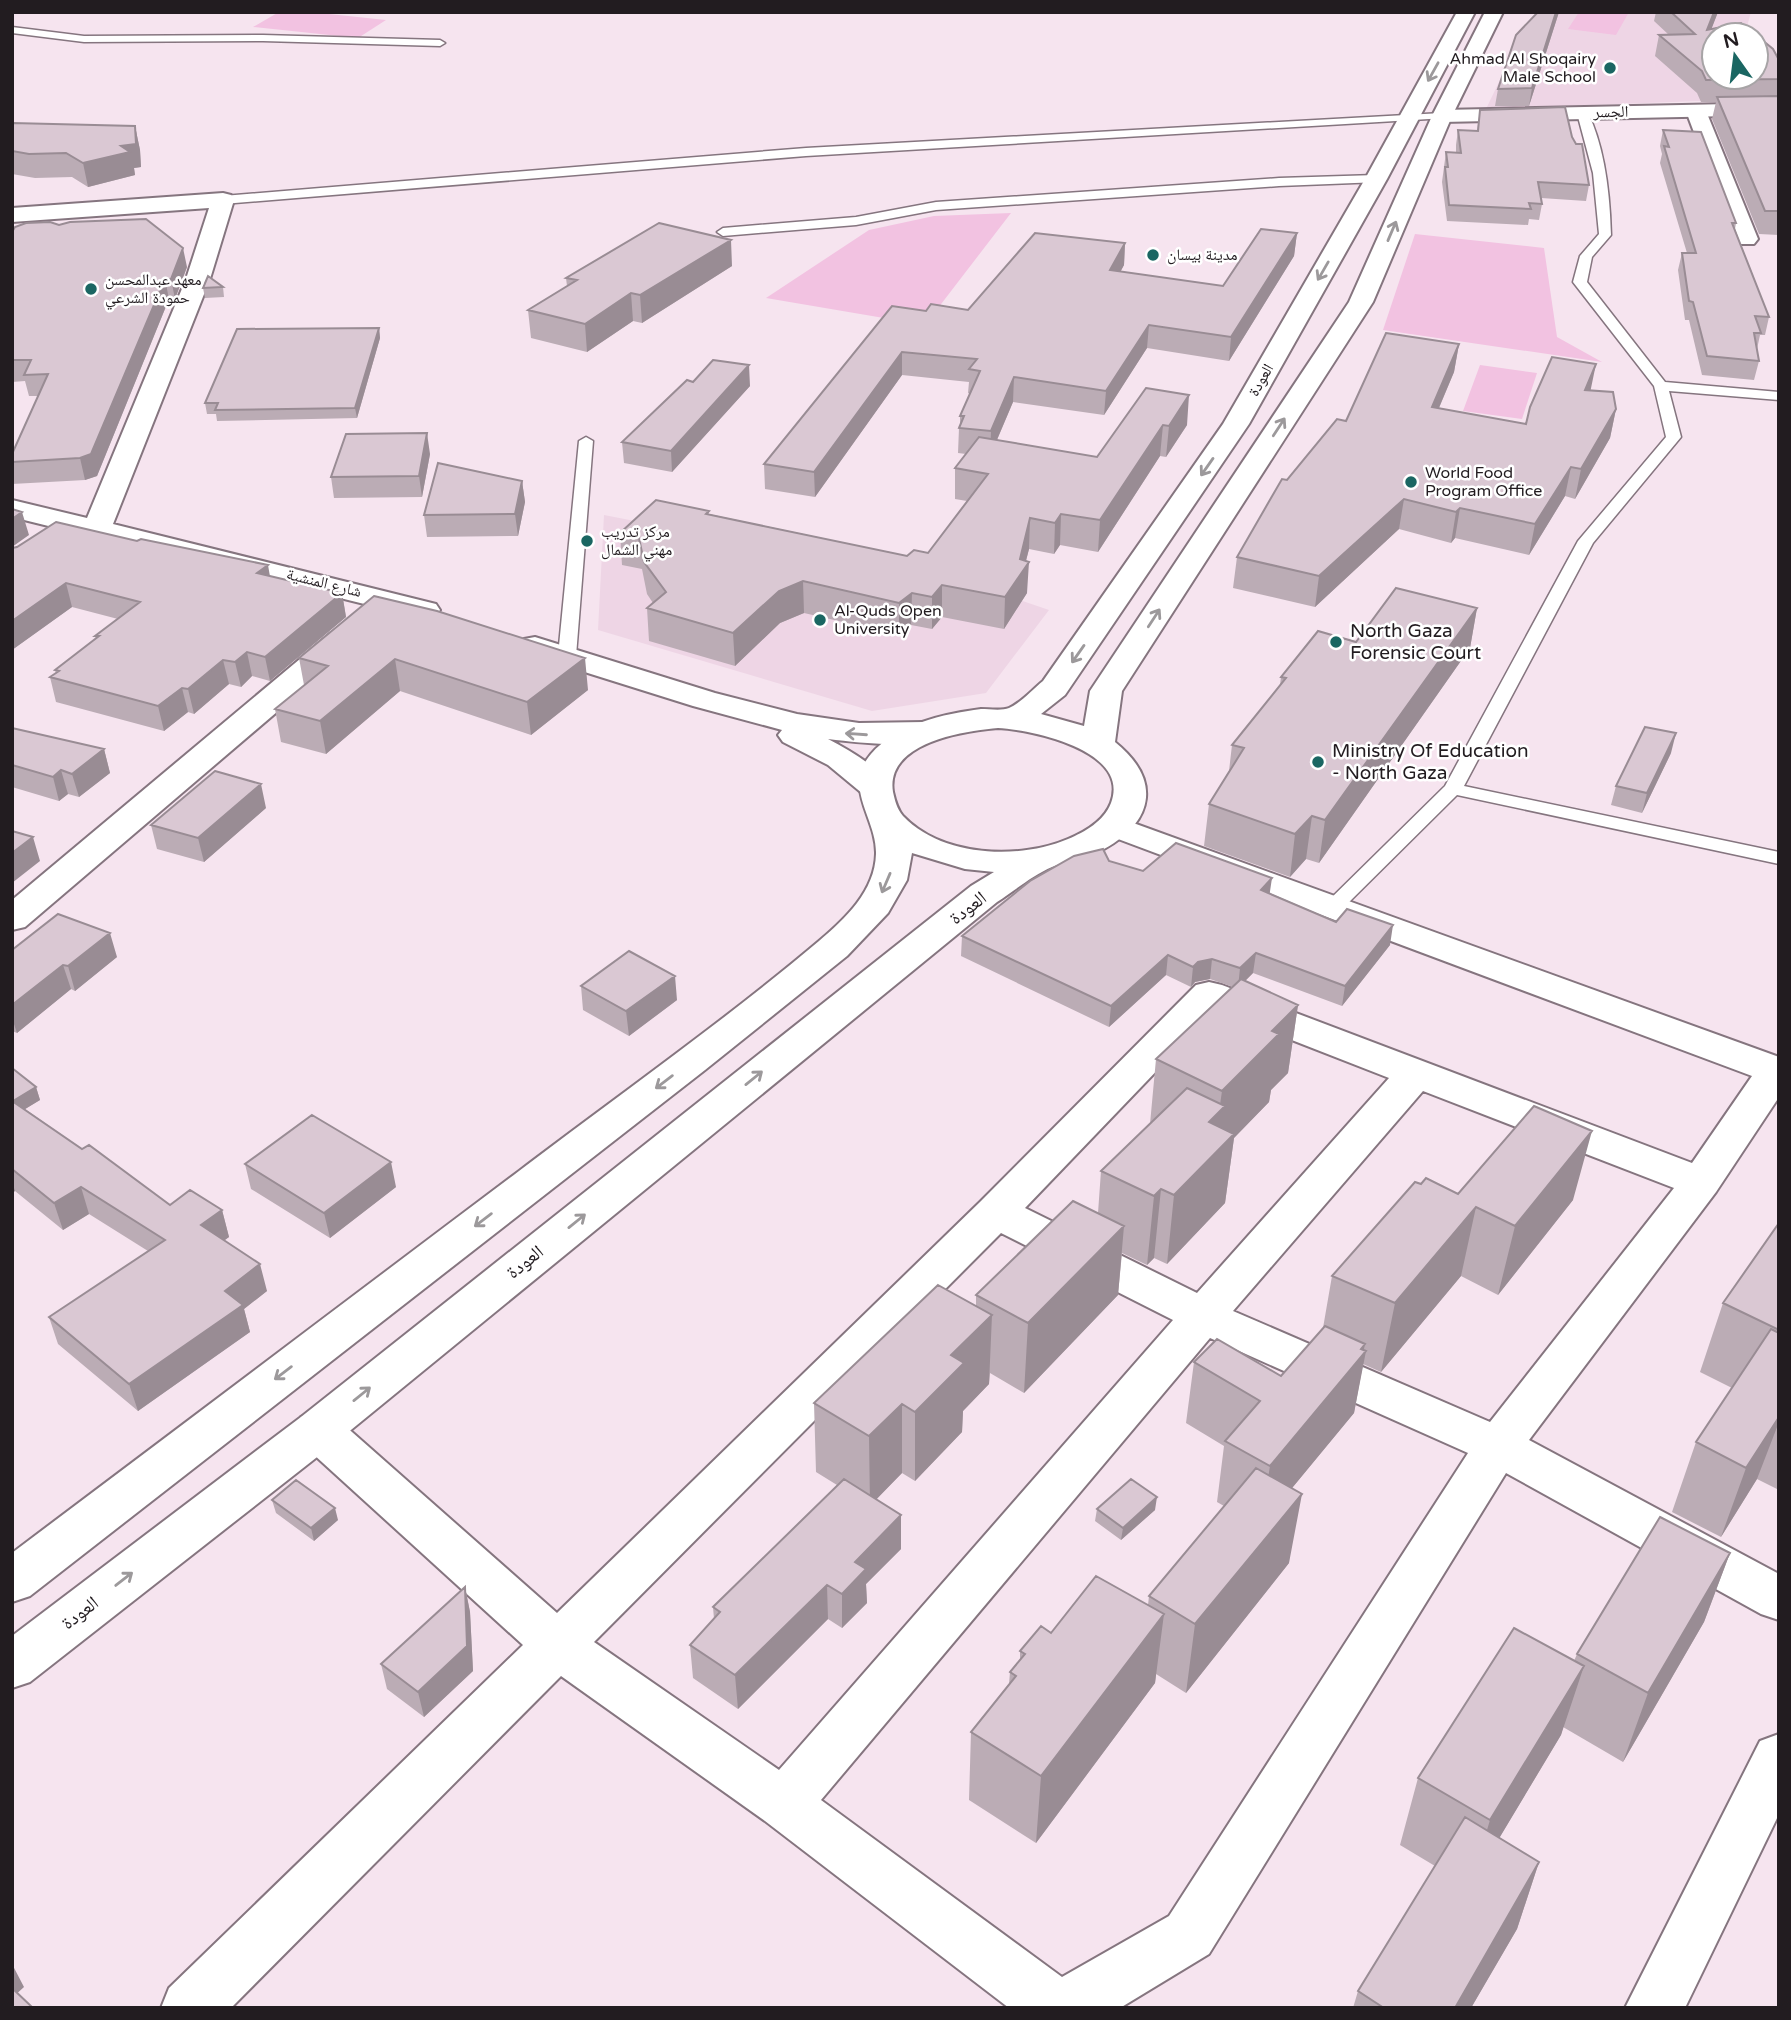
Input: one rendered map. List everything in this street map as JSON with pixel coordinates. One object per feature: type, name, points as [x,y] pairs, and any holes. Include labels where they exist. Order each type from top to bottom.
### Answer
[{"type":"street","name":"العودة","points":[[1015,719],[1054,688],[1236,424],[1376,179],[1466,12]]},
{"type":"street","points":[[1098,745],[1106,691],[1361,302],[1442,116],[1494,12]]},
{"type":"street","name":"الجسر","points":[[1442,116],[1779,109]]},
{"type":"street","points":[[1696,111],[1746,239]]},
{"type":"street","points":[[12,215],[223,200],[198,279],[85,525],[42,542]]},
{"type":"street","name":"شارع المنشية","points":[[12,508],[389,600],[450,618]]},
{"type":"street","points":[[12,919],[389,600]]},
{"type":"street","points":[[515,639],[751,715],[822,730],[887,735],[924,732],[967,720],[1031,720],[1098,745],[1121,766],[1129,790],[1123,815],[1114,826],[1088,845],[1039,860],[996,862],[942,853],[900,831],[853,767],[825,749],[751,715]]},
{"type":"street","points":[[12,1581],[691,1061],[834,948],[870,913],[889,880],[894,853],[880,802],[878,771],[887,757],[901,744],[924,732]]},
{"type":"street","points":[[1065,2008],[1189,1935],[1498,1446],[1701,1182],[1777,1072],[1331,909],[1114,826]]},
{"type":"street","name":"العودة","points":[[12,1666],[318,1430],[984,894],[1039,860]]},
{"type":"street","points":[[190,2008],[996,1212],[1209,994],[1701,1182]]},
{"type":"street","points":[[783,1804],[1416,1073]]},
{"type":"street","points":[[996,1212],[1203,1316],[1498,1446],[1779,1599]]},
{"type":"street","points":[[318,1430],[558,1645],[783,1804],[1056,2008]]},
{"type":"street","points":[[1654,2008],[1779,1758]]},
{"type":"lane","points":[[12,30],[58,39],[204,38],[440,43]]},
{"type":"lane","points":[[1331,909],[1453,789],[1586,541],[1674,437],[1661,386],[1580,282],[1586,256],[1605,235],[1605,212],[1595,152],[1583,113]]},
{"type":"lane","points":[[223,200],[806,152],[1442,116]]},
{"type":"lane","points":[[723,232],[856,221],[936,206],[1279,182],[1376,179]]},
{"type":"lane","points":[[1661,386],[1779,396]]},
{"type":"lane","points":[[567,656],[586,441]]},
{"type":"lane","points":[[1453,789],[1779,858]]},
{"type":"shaded area","points":[[279,12],[310,12],[386,20],[358,38],[253,27]]},
{"type":"shaded area","name":"Ahmad Al Shoqairy Male School","points":[[1548,12],[1751,12],[1748,21],[1700,21],[1700,91],[1770,91],[1770,51],[1779,59],[1779,98],[1486,109],[1520,38]]},
{"type":"shaded area","points":[[1579,12],[1629,12],[1616,35],[1568,29]]},
{"type":"shaded area","points":[[1011,213],[925,325],[766,298],[869,230],[934,216]]},
{"type":"shaded area","points":[[1415,234],[1544,248],[1557,337],[1602,362],[1383,330]]},
{"type":"shaded area","points":[[1480,365],[1537,373],[1522,419],[1463,411]]},
{"type":"shaded area","name":"Al-Quds Open University","points":[[604,515],[993,591],[1049,610],[986,693],[872,711],[598,630]]},
{"type":"building","points":[[1538,12],[1556,12],[1532,88],[1498,89],[1516,35]]},
{"type":"building","points":[[1671,12],[1714,12],[1710,21],[1700,21],[1700,69],[1659,35],[1695,34]]},
{"type":"building","points":[[1770,47],[1779,60],[1779,79],[1770,79]]},
{"type":"building","points":[[1779,96],[1779,211],[1765,211],[1717,97]]},
{"type":"building","points":[[1565,107],[1572,137],[1576,144],[1582,144],[1589,185],[1538,182],[1542,204],[1529,203],[1531,209],[1449,205],[1446,152],[1461,153],[1458,130],[1478,131],[1480,110]]},
{"type":"building","points":[[12,123],[135,126],[136,144],[121,146],[130,152],[83,163],[66,153],[29,154],[12,151]]},
{"type":"building","points":[[1663,130],[1701,132],[1736,223],[1732,223],[1769,317],[1755,316],[1761,333],[1754,333],[1759,361],[1707,356],[1693,302],[1689,301],[1682,253],[1696,253],[1664,146],[1669,147]]},
{"type":"building","points":[[146,219],[183,248],[171,279],[165,279],[91,454],[80,458],[12,462],[12,454],[48,374],[24,375],[31,360],[12,360],[12,232],[15,227],[26,223],[50,222],[59,225],[70,222]]},
{"type":"building","points":[[659,223],[731,240],[640,295],[631,293],[585,324],[528,310],[577,280],[566,278]]},
{"type":"building","points":[[1261,229],[1297,233],[1231,337],[1149,325],[1106,391],[1014,377],[991,431],[959,428],[964,416],[960,416],[980,371],[969,369],[977,359],[902,352],[814,472],[764,464],[892,306],[926,311],[931,304],[968,310],[1035,233],[1125,243],[1110,270],[1223,286]]},
{"type":"building","points":[[208,276],[223,287],[203,288]]},
{"type":"building","points":[[379,328],[355,408],[215,410],[218,403],[205,403],[237,329]]},
{"type":"building","points":[[1386,333],[1459,344],[1432,407],[1526,424],[1530,407],[1552,357],[1596,364],[1585,390],[1613,392],[1616,409],[1581,469],[1571,467],[1535,524],[1460,508],[1456,512],[1404,499],[1319,576],[1237,557],[1282,479],[1287,480],[1337,419],[1346,421]]},
{"type":"building","points":[[713,360],[749,365],[671,451],[622,442],[687,380],[693,382]]},
{"type":"building","points":[[1146,388],[1189,395],[1169,426],[1163,425],[1100,520],[1061,514],[1055,523],[1030,518],[1020,559],[1029,562],[1005,597],[942,585],[932,597],[912,593],[899,603],[803,581],[779,591],[733,633],[647,608],[666,592],[644,562],[639,538],[620,533],[656,500],[709,511],[706,514],[907,556],[914,550],[928,553],[988,474],[955,468],[979,437],[1097,457]]},
{"type":"building","points":[[427,433],[419,476],[331,477],[346,434]]},
{"type":"building","points":[[438,463],[522,481],[515,514],[424,515]]},
{"type":"building","points":[[12,509],[22,512],[12,519]]},
{"type":"building","points":[[56,522],[137,541],[141,539],[268,565],[257,573],[342,593],[265,657],[247,652],[235,662],[223,660],[188,689],[182,688],[158,706],[50,677],[59,671],[55,670],[99,636],[95,636],[140,602],[66,583],[12,621],[12,548]]},
{"type":"building","points":[[1396,588],[1477,608],[1325,820],[1312,816],[1295,834],[1209,804],[1244,748],[1232,745],[1286,678],[1281,677],[1318,631],[1356,642]]},
{"type":"building","points":[[374,596],[437,611],[585,658],[527,702],[395,659],[320,721],[275,709],[328,666],[299,658]]},
{"type":"building","points":[[1645,727],[1676,733],[1647,793],[1616,786]]},
{"type":"building","points":[[12,728],[104,749],[72,774],[61,770],[53,777],[12,765]]},
{"type":"building","points":[[215,771],[261,784],[198,838],[151,825]]},
{"type":"building","points":[[12,831],[33,837],[12,853]]},
{"type":"building","points":[[1176,843],[1272,878],[1261,890],[1336,922],[1347,909],[1393,925],[1345,986],[1256,953],[1240,968],[1212,959],[1198,962],[1193,967],[1168,955],[1111,1006],[962,936],[1030,881],[1074,856],[1103,849],[1109,861],[1143,871]]},
{"type":"building","points":[[58,914],[110,933],[12,1005],[12,950]]},
{"type":"building","points":[[629,951],[675,976],[626,1011],[581,986]]},
{"type":"building","points":[[1241,979],[1298,1005],[1272,1031],[1279,1034],[1222,1091],[1156,1059]]},
{"type":"building","points":[[12,1068],[36,1087],[13,1101],[12,1101]]},
{"type":"building","points":[[1187,1088],[1225,1106],[1209,1122],[1234,1134],[1174,1195],[1161,1189],[1154,1196],[1101,1171]]},
{"type":"building","points":[[12,1101],[82,1149],[89,1145],[170,1205],[190,1190],[222,1210],[201,1225],[260,1264],[225,1291],[243,1305],[129,1384],[49,1317],[165,1240],[81,1187],[54,1203],[12,1169]]},
{"type":"building","points":[[1534,1106],[1592,1131],[1515,1226],[1476,1207],[1395,1303],[1332,1276],[1415,1182],[1421,1184],[1426,1178],[1458,1194]]},
{"type":"building","points":[[312,1115],[391,1162],[324,1213],[245,1164]]},
{"type":"building","points":[[1073,1201],[1124,1226],[1028,1323],[976,1295]]},
{"type":"building","points":[[1779,1223],[1779,1330],[1723,1303]]},
{"type":"building","points":[[938,1285],[992,1315],[951,1355],[964,1363],[915,1412],[902,1404],[869,1436],[814,1403]]},
{"type":"building","points":[[1325,1326],[1365,1344],[1361,1349],[1366,1351],[1270,1466],[1225,1441],[1260,1401],[1194,1362],[1217,1339],[1281,1376]]},
{"type":"building","points":[[1771,1329],[1779,1333],[1779,1417],[1746,1468],[1696,1442]]},
{"type":"building","points":[[1256,1468],[1302,1494],[1195,1624],[1149,1596]]},
{"type":"building","points":[[844,1479],[901,1515],[855,1562],[866,1569],[842,1594],[827,1585],[735,1675],[690,1645],[720,1612],[713,1607]]},
{"type":"building","points":[[1131,1479],[1157,1497],[1123,1528],[1097,1509]]},
{"type":"building","points":[[296,1480],[335,1508],[311,1528],[272,1500]]},
{"type":"building","points":[[1660,1517],[1730,1553],[1648,1693],[1577,1654]]},
{"type":"building","points":[[1096,1576],[1164,1614],[1041,1776],[971,1732],[1016,1676],[1010,1672],[1025,1654],[1020,1651],[1041,1626],[1051,1633]]},
{"type":"building","points":[[465,1587],[467,1646],[418,1692],[381,1664]]},
{"type":"building","points":[[1514,1628],[1584,1666],[1490,1820],[1418,1778]]},
{"type":"building","points":[[1465,1817],[1539,1862],[1455,2008],[1384,2008],[1358,1991]]},
{"type":"building","points":[[12,1988],[33,2008],[12,2008]]},
{"type":"place","name":"Ahmad Al Shoqairy Male School","points":[[1610,68]]},
{"type":"place","name":"مدينة بيسان","points":[[1153,255]]},
{"type":"place","name":"معهد عبدالمحسن حمودة الشرعي","points":[[91,289]]},
{"type":"place","name":"World Food Program Office","points":[[1411,482]]},
{"type":"place","name":"مركز تدريب مهني الشمال","points":[[587,541]]},
{"type":"place","name":"Al-Quds Open University","points":[[820,620]]},
{"type":"place","name":"North Gaza Forensic Court","points":[[1336,642]]},
{"type":"place","name":"Ministry Of Education - North Gaza","points":[[1318,762]]}]
